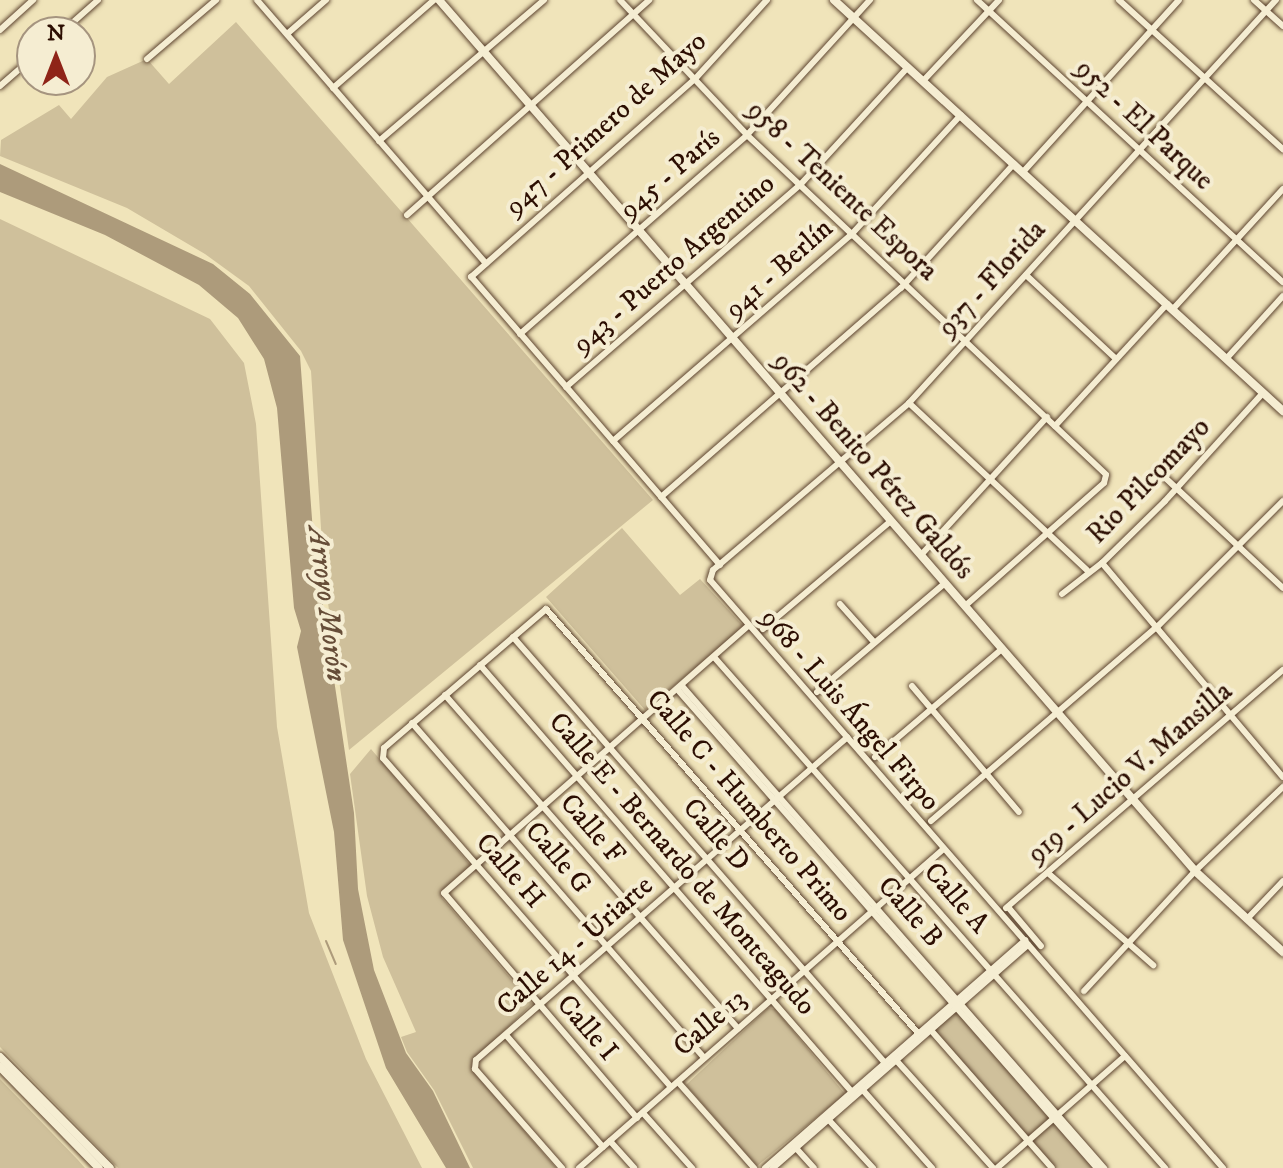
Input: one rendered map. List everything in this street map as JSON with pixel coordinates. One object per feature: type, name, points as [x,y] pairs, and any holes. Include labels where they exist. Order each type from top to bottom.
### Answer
[{"type":"main road","name":"962 - Benito Pérez Galdós","points":[[437,0],[1195,871],[1283,952]]},
{"type":"main road","points":[[834,0],[1283,411]]},
{"type":"main road","points":[[0,1057],[110,1168]]},
{"type":"main road","points":[[0,1067],[99,1168]]},
{"type":"street","points":[[0,30],[33,0]]},
{"type":"street","points":[[80,16],[97,0]]},
{"type":"street","points":[[147,59],[216,0]]},
{"type":"street","points":[[257,0],[486,263]]},
{"type":"street","points":[[287,34],[326,0]]},
{"type":"street","points":[[333,88],[437,0]]},
{"type":"street","points":[[379,141],[544,0]]},
{"type":"street","name":"958 - Teniente Espora","points":[[620,0],[747,135],[906,281],[1106,475],[1104,483],[1049,531]]},
{"type":"street","points":[[407,215],[649,0]]},
{"type":"street","name":"947 - Primero de Mayo","points":[[520,334],[471,277],[695,79],[767,0]]},
{"type":"street","name":"945 - París","points":[[520,334],[747,135],[870,0]]},
{"type":"street","name":"952 - El Parque","points":[[977,0],[1283,282]]},
{"type":"street","points":[[923,81],[999,0]]},
{"type":"street","points":[[1119,0],[1283,149]]},
{"type":"street","points":[[1023,172],[1179,0]]},
{"type":"street","points":[[1254,0],[1283,26]]},
{"type":"street","name":"937 - Florida","points":[[720,565],[909,403],[1276,0]]},
{"type":"street","name":"943 - Puerto Argentino","points":[[566,387],[800,185],[908,67]]},
{"type":"street","points":[[0,86],[16,72]]},
{"type":"street","name":"941 - Berlín","points":[[613,441],[854,232],[961,115]]},
{"type":"street","points":[[661,497],[906,281],[1014,164]]},
{"type":"street","points":[[1055,426],[1116,359],[1283,189]]},
{"type":"street","points":[[1026,275],[1116,359]]},
{"type":"street","points":[[1226,359],[1283,296]]},
{"type":"street","points":[[520,334],[720,565]]},
{"type":"street","name":"Rio Pilcomayo","points":[[1062,594],[1087,570],[1102,563],[1176,489],[1263,393]]},
{"type":"street","points":[[909,403],[1049,531],[1087,570]]},
{"type":"street","points":[[921,555],[1047,417]]},
{"type":"street","points":[[1158,471],[1283,588]]},
{"type":"street","points":[[931,821],[1158,626],[1240,549],[1283,501]]},
{"type":"street","points":[[763,629],[891,521]]},
{"type":"street","points":[[965,606],[1049,531]]},
{"type":"street","points":[[1102,563],[1283,777]]},
{"type":"street","name":"968 - Luis Ángel Firpo","points":[[720,565],[711,573],[711,584],[1222,1168]]},
{"type":"street","points":[[817,692],[945,583]]},
{"type":"street","points":[[840,604],[874,642]]},
{"type":"street","name":"Calle C - Humberto Primo","points":[[513,637],[546,609],[918,1033]]},
{"type":"street","points":[[475,866],[748,626]]},
{"type":"street","points":[[412,723],[513,637]]},
{"type":"street","name":"Calle D","points":[[513,637],[885,1063]]},
{"type":"street","points":[[875,757],[1002,649]]},
{"type":"street","name":"Calle A","points":[[714,657],[1165,1168]]},
{"type":"street","name":"Calle E - Bernardo de Monteagudo","points":[[480,665],[852,1092]]},
{"type":"street","name":"919 - Lucio V. Mansilla","points":[[1041,946],[1007,908],[1283,670]]},
{"type":"street","points":[[912,686],[1019,812]]},
{"type":"street","name":"Calle B","points":[[679,688],[1104,1168]]},
{"type":"street","name":"Calle F","points":[[445,695],[738,1028]]},
{"type":"street","name":"Calle H","points":[[412,723],[382,754],[475,866],[671,1087]]},
{"type":"street","name":"Calle G","points":[[412,723],[704,1058]]},
{"type":"street","name":"Calle 14 - Uriarte","points":[[562,1168],[475,1069],[476,1060],[847,737]]},
{"type":"street","points":[[1084,991],[1195,871],[1283,787]]},
{"type":"street","name":"Calle 13","points":[[579,1168],[943,849]]},
{"type":"street","name":"Calle I","points":[[475,866],[444,893],[539,1006],[692,1168]]},
{"type":"street","points":[[1048,873],[1153,965]]},
{"type":"street","points":[[1247,919],[1283,881]]},
{"type":"street","points":[[765,1168],[1026,943]]},
{"type":"street","points":[[826,1118],[885,1063],[895,1058],[918,1033],[928,1028]]},
{"type":"street","points":[[928,1028],[1052,1168]]},
{"type":"street","points":[[506,1035],[603,1147]]},
{"type":"street","points":[[895,1058],[995,1168],[1125,1056]]},
{"type":"street","points":[[678,1082],[754,1168]]},
{"type":"street","points":[[861,1088],[932,1168]]},
{"type":"street","name":"Calle B","points":[[1055,1116],[1097,1168]]},
{"type":"street","points":[[826,1118],[873,1168]]},
{"type":"street","points":[[610,1141],[634,1168]]},
{"type":"street","points":[[773,1168],[794,1146]]},
{"type":"street","points":[[794,1146],[814,1168]]},
{"type":"shaded area","points":[[236,22],[653,500],[349,750],[324,575],[311,371],[301,351],[249,286],[205,254],[127,208],[0,156],[1,140],[59,105],[71,119],[91,96],[96,96],[96,90],[107,77],[147,59],[169,84]]},
{"type":"shaded area","name":"Arroyo Morón","points":[[0,164],[213,264],[250,294],[300,356],[314,546],[354,813],[358,889],[374,970],[406,1053],[433,1091],[470,1168],[446,1168],[386,1068],[343,940],[334,832],[297,647],[301,631],[294,608],[277,408],[264,359],[238,318],[199,285],[105,235],[0,192]]},
{"type":"shaded area","points":[[0,219],[210,319],[244,363],[256,424],[277,727],[309,913],[366,1059],[422,1168],[118,1168],[0,1047]]},
{"type":"shaded area","points":[[622,528],[680,595],[700,579],[744,627],[645,710],[546,597]]},
{"type":"shaded area","points":[[371,749],[471,866],[442,891],[442,898],[532,1004],[472,1062],[472,1070],[556,1168],[473,1168],[434,1090],[407,1052],[401,1037],[416,1032],[383,957],[367,896],[350,774]]},
{"type":"shaded area","points":[[956,1007],[1097,1168],[1052,1168],[930,1030]]},
{"type":"shaded area","points":[[768,1008],[775,1009],[845,1094],[757,1166],[686,1085]]},
{"type":"shaded area","points":[[0,1079],[78,1160],[85,1168],[0,1168]]},
{"type":"waterway","points":[[326,941],[336,964]]}]
